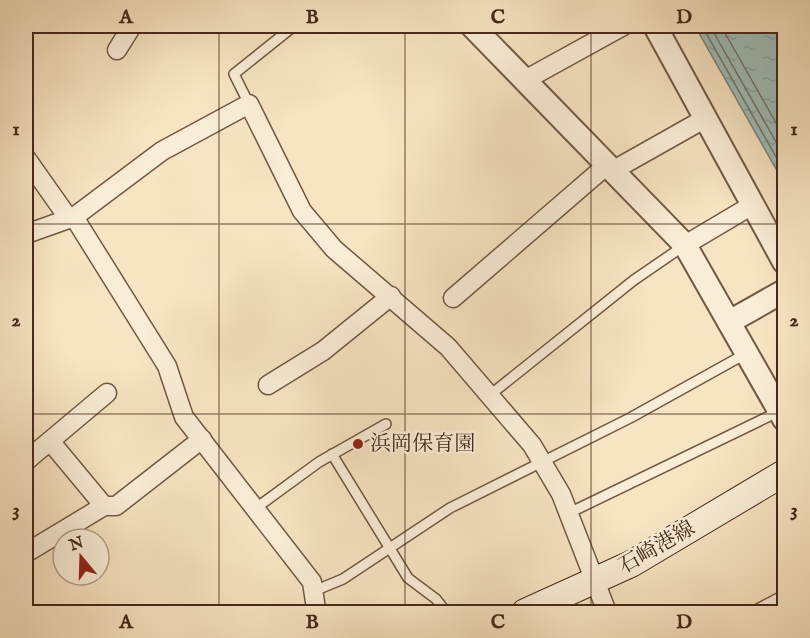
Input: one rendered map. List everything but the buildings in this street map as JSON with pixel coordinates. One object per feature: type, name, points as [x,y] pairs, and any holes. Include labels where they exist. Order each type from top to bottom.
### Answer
[{"type":"main road","name":"石崎港線","points":[[525,612],[594,583],[631,564],[784,473]]},
{"type":"street","points":[[117,50],[132,26]]},
{"type":"street","points":[[472,26],[685,245],[782,415]]},
{"type":"street","points":[[525,81],[623,26]]},
{"type":"street","points":[[655,26],[784,262]]},
{"type":"street","points":[[26,234],[72,218],[162,151],[249,104],[302,211],[334,249],[448,347],[532,445],[561,494],[607,612]]},
{"type":"street","points":[[453,298],[610,168],[706,118]]},
{"type":"street","points":[[26,158],[72,218],[167,366],[184,417],[312,582],[316,609],[314,612]]},
{"type":"street","points":[[685,245],[754,204]]},
{"type":"street","points":[[729,322],[784,291]]},
{"type":"street","points":[[268,385],[323,351],[391,296]]},
{"type":"street","points":[[26,461],[107,393]]},
{"type":"street","points":[[26,553],[104,506],[116,506],[202,439]]},
{"type":"street","points":[[50,441],[104,506]]},
{"type":"lane","points":[[249,104],[234,74],[266,46],[294,26]]},
{"type":"lane","points":[[489,395],[617,293],[685,245]]},
{"type":"lane","points":[[314,591],[343,579],[450,508],[630,418],[747,353]]},
{"type":"lane","points":[[569,513],[782,415]]},
{"type":"lane","points":[[256,508],[332,454],[386,424]]},
{"type":"lane","points":[[332,454],[408,578],[436,599],[446,612]]},
{"type":"lane","points":[[752,612],[784,595]]},
{"type":"water","points":[[695,26],[784,26],[784,183]]},
{"type":"place","name":"浜岡保育園","points":[[358,444]]}]
